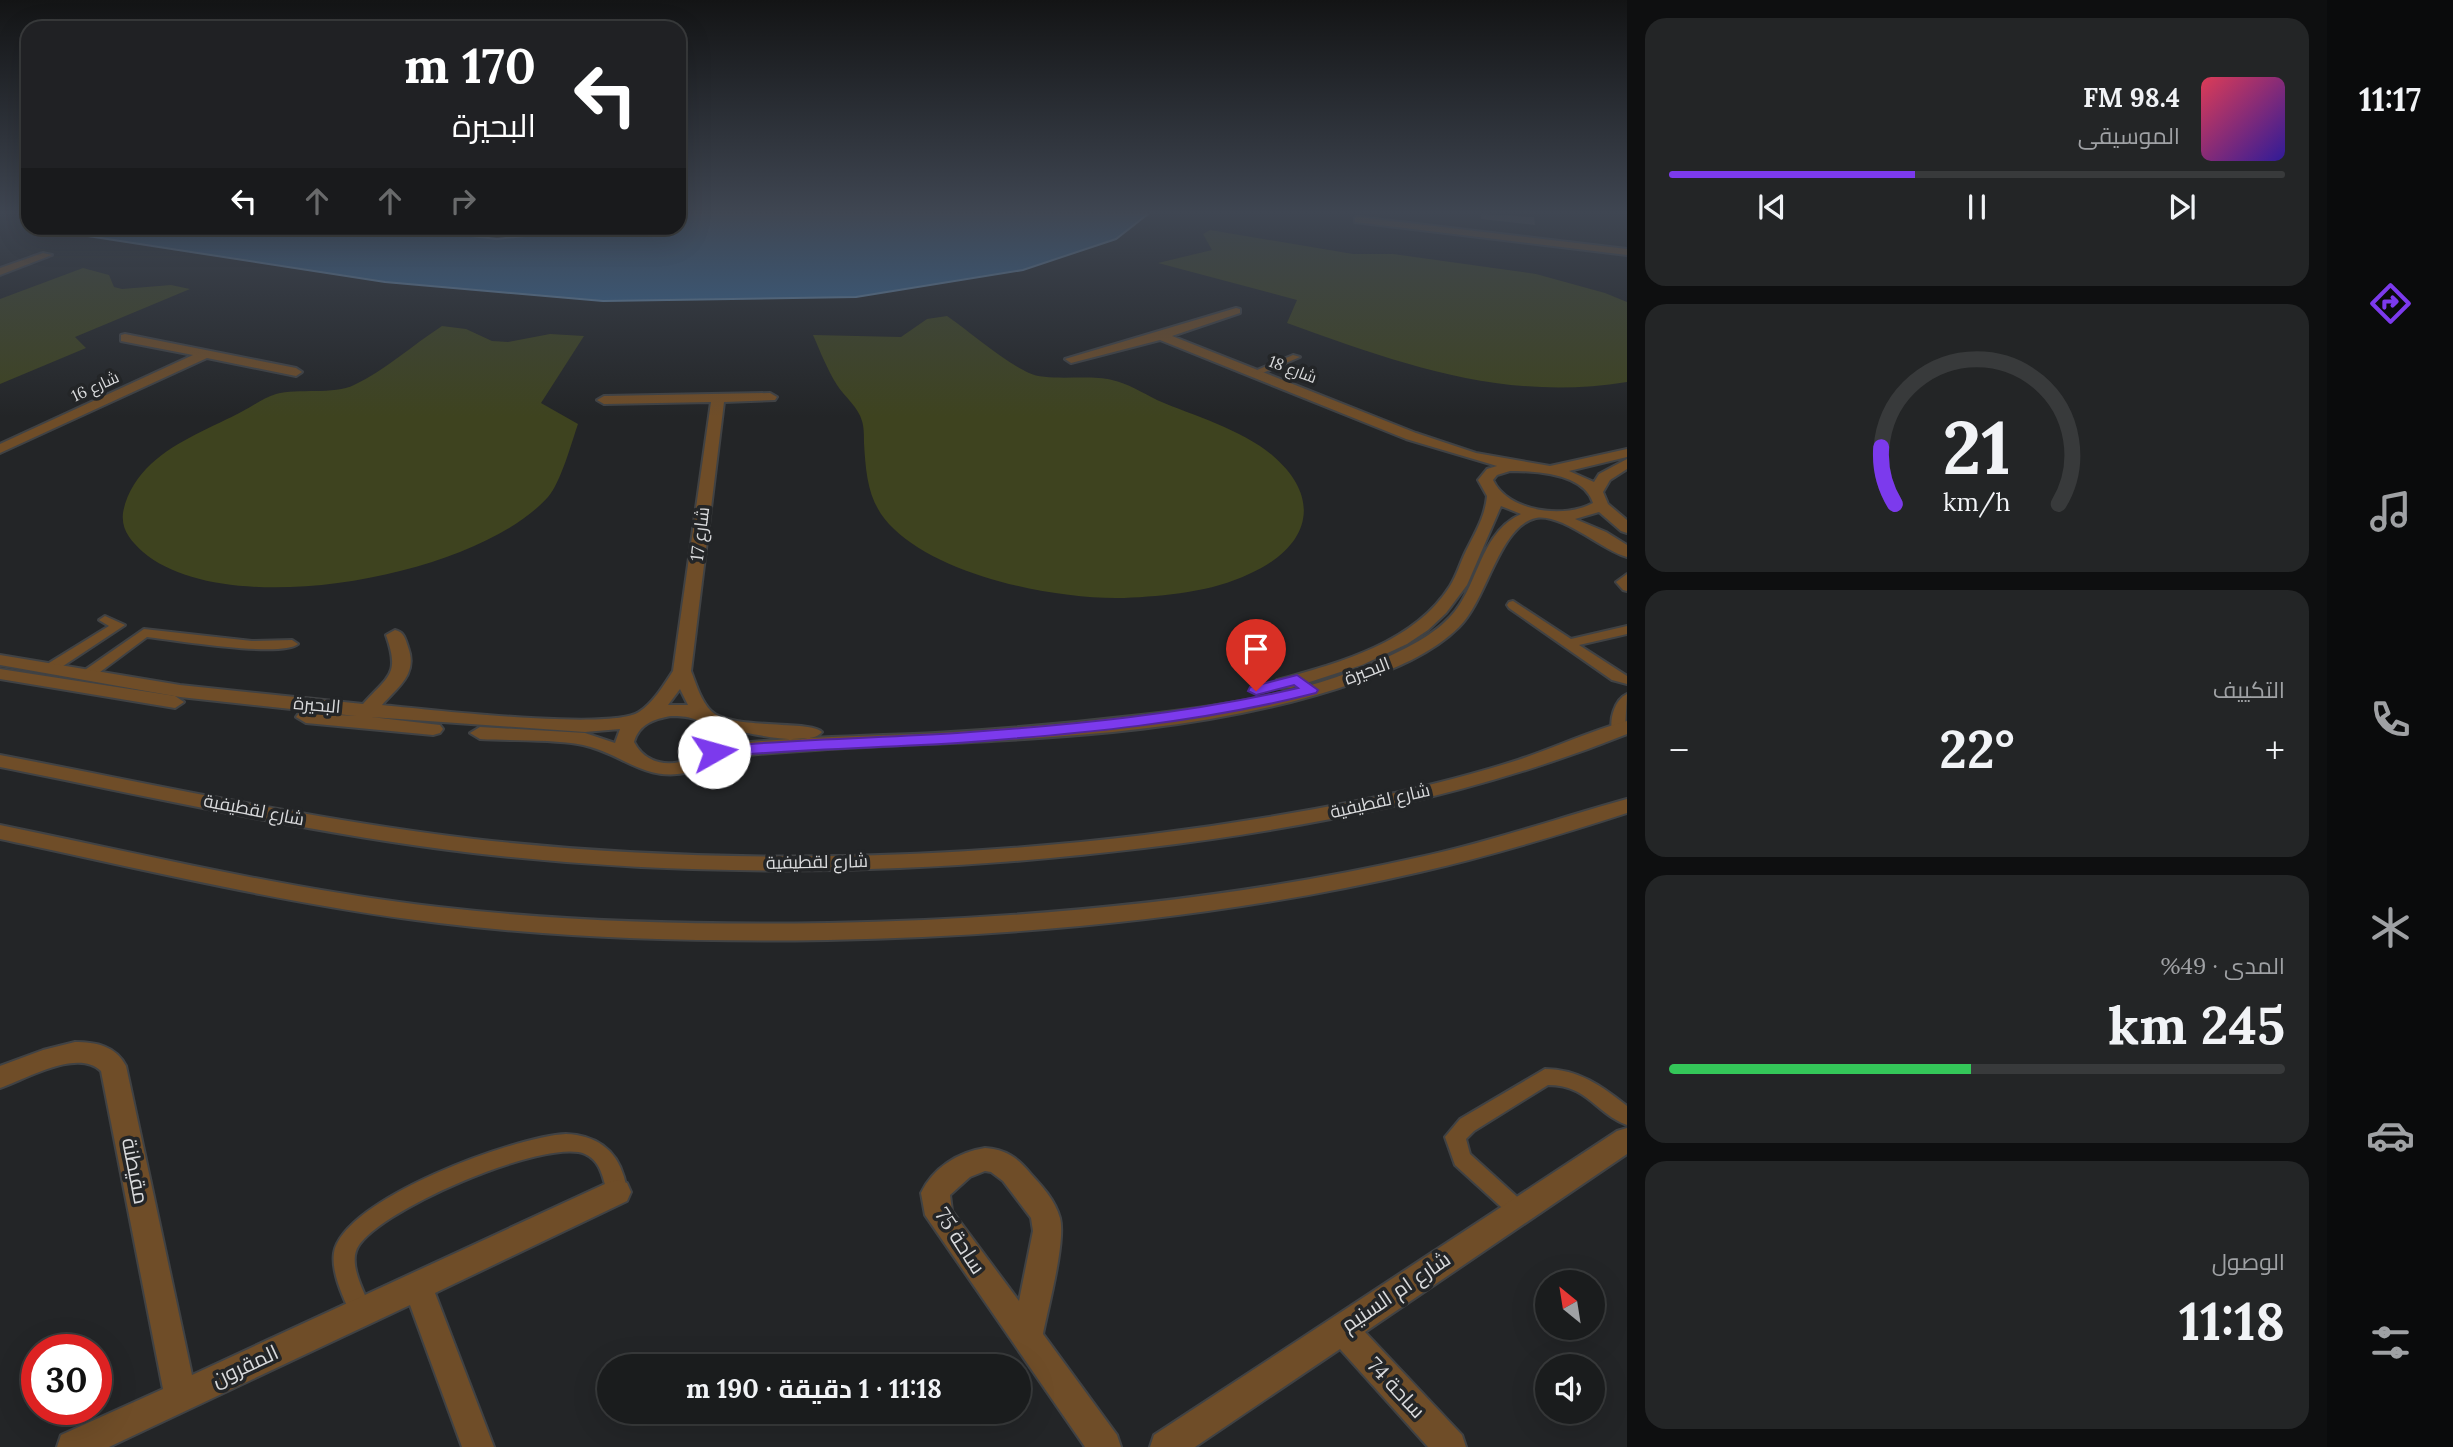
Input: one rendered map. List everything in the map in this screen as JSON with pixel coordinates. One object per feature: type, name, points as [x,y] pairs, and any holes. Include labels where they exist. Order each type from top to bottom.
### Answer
[{"type":"street","points":[[1071,359],[1161,336],[1236,310]]},
{"type":"street","name":"شارع 18","points":[[1161,336],[1411,436],[1472,456],[1520,467]]},
{"type":"street","points":[[125,338],[296,372]]},
{"type":"street","name":"شارع 16","points":[[0,449],[204,355]]},
{"type":"street","points":[[604,400],[770,397]]},
{"type":"street","name":"شارع 17","points":[[642,718],[669,692],[682,671],[718,398]]},
{"type":"street","name":"شارع 18","points":[[1411,436],[1490,488],[1543,514]]},
{"type":"street","points":[[1490,488],[1492,472],[1520,467],[1576,466],[1627,453]]},
{"type":"street","points":[[1543,514],[1583,515],[1598,498],[1604,477],[1627,463]]},
{"type":"street","points":[[1541,468],[1573,477],[1598,498],[1627,529]]},
{"type":"street","name":"البحيرة","points":[[714,752],[1191,715],[1241,708],[1304,685],[1369,671],[1432,640],[1453,623],[1468,605],[1471,579],[1494,512],[1490,488]]},
{"type":"street","points":[[1543,514],[1600,535],[1627,552]]},
{"type":"street","name":"البحيرة","points":[[1471,579],[1504,531],[1516,521],[1543,514]]},
{"type":"street","points":[[1600,535],[1627,529]]},
{"type":"street","points":[[363,715],[401,672],[403,658],[395,635]]},
{"type":"street","name":"البحيرة","points":[[0,660],[180,691],[363,715],[585,739],[629,755]]},
{"type":"street","points":[[33,680],[49,669]]},
{"type":"street","points":[[682,671],[694,700],[721,731],[719,746],[696,764],[671,768],[647,765],[629,755],[624,742],[629,728],[642,718],[682,710],[708,717]]},
{"type":"street","name":"البحيرة","points":[[0,674],[141,699],[363,715],[585,726],[642,718]]},
{"type":"street","name":"البحيرة","points":[[708,717],[758,730],[792,732],[984,729]]},
{"type":"street","name":"شارع لقطيفية","points":[[0,761],[375,833],[474,846],[635,860],[813,863],[1030,854],[1287,822],[1490,775],[1576,748],[1623,729]]},
{"type":"street","points":[[0,832],[295,893],[441,915],[701,932],[881,932],[1017,924],[1153,911],[1277,893],[1393,871],[1500,845],[1627,807]]},
{"type":"street","name":"مقيطنة","points":[[0,1077],[75,1052],[101,1055],[113,1066],[180,1396]]},
{"type":"street","name":"شارع ام السنيم","points":[[1166,1447],[1627,1139]]},
{"type":"street","name":"ساحة 75","points":[[1027,1337],[1047,1231],[1047,1218],[1040,1204],[1008,1168],[994,1160],[975,1161],[947,1177],[935,1194],[934,1202],[939,1214],[1105,1447]]},
{"type":"street","name":"المقرون","points":[[74,1447],[617,1192]]},
{"type":"street","points":[[418,1286],[478,1447]]},
{"type":"street","name":"ساحة 74","points":[[1342,1329],[1450,1447]]},
{"type":"lane","points":[[1255,373],[1296,357]]},
{"type":"lane","points":[[1627,578],[1622,582],[1627,587]]},
{"type":"lane","points":[[1513,605],[1622,679],[1627,697],[1617,721],[1623,729]]},
{"type":"lane","points":[[105,620],[144,633],[252,645],[292,644]]},
{"type":"lane","points":[[49,669],[120,625]]},
{"type":"lane","points":[[1570,643],[1627,630]]},
{"type":"lane","points":[[87,675],[144,633]]},
{"type":"lane","points":[[1518,1210],[1462,1159],[1455,1137],[1467,1125],[1545,1077],[1560,1076],[1583,1083],[1627,1117]]},
{"type":"lane","points":[[361,1312],[344,1261],[346,1247],[372,1218],[413,1195],[506,1157],[547,1144],[569,1142],[591,1147],[606,1157],[613,1172],[617,1192]]},
{"type":"green space","points":[[47,282],[112,282],[114,287],[122,289],[171,285],[190,289],[75,337],[86,348],[0,384],[0,299]]},
{"type":"green space","points":[[1228,282],[1563,282],[1627,302],[1627,382],[1581,387],[1538,387],[1495,383],[1412,365],[1287,323],[1297,300]]},
{"type":"green space","points":[[947,316],[1029,373],[1046,377],[1103,378],[1118,381],[1232,430],[1260,446],[1289,472],[1299,489],[1304,506],[1296,537],[1285,551],[1269,563],[1235,580],[1188,592],[1124,598],[1097,598],[1035,590],[971,572],[915,546],[885,520],[874,500],[868,478],[864,429],[860,416],[833,379],[813,335],[901,337],[927,319]]},
{"type":"green space","points":[[442,326],[466,329],[492,341],[508,342],[550,334],[584,336],[541,403],[578,424],[565,462],[548,497],[514,525],[467,549],[411,568],[351,581],[290,587],[232,585],[182,574],[143,552],[128,535],[123,513],[130,492],[146,469],[161,455],[272,395],[336,390],[354,385],[388,365]]},
{"type":"water","points":[[382,282],[952,282],[856,297],[603,301]]},
{"type":"route","points":[[714,752],[1059,730],[1241,708],[1310,690],[1297,680],[1256,691]]}]
